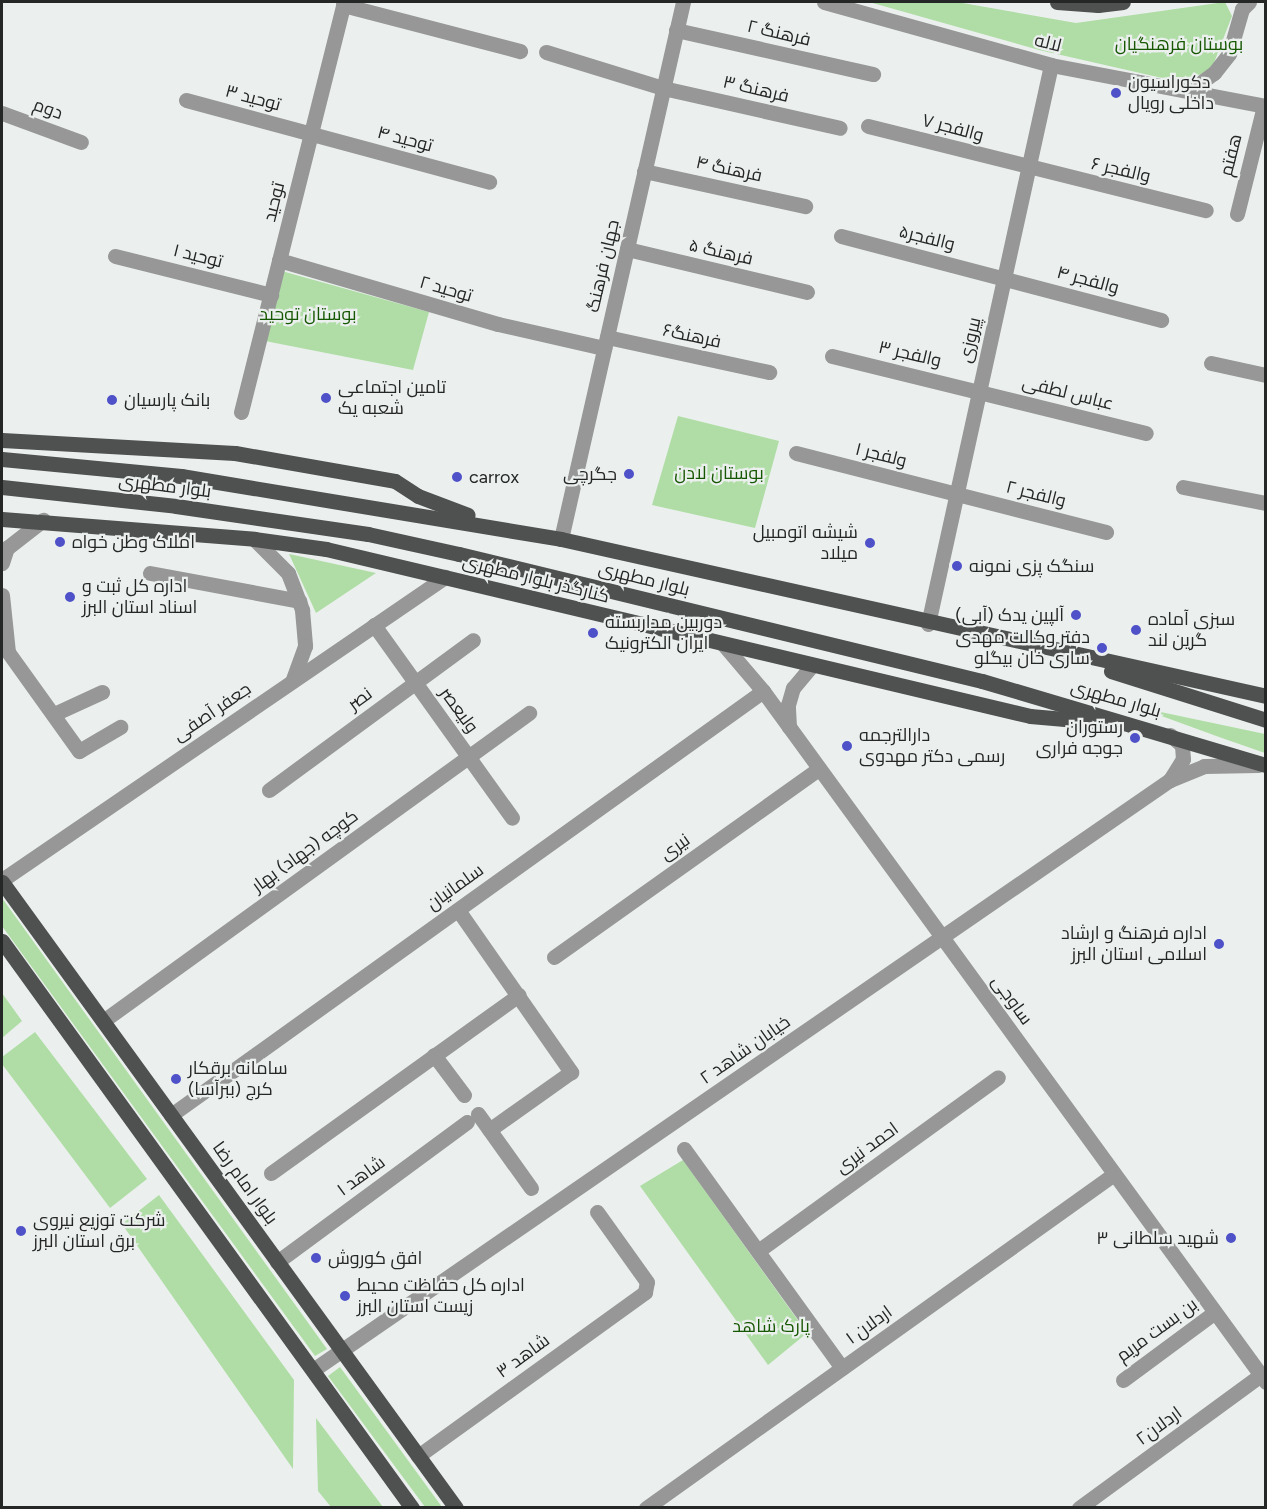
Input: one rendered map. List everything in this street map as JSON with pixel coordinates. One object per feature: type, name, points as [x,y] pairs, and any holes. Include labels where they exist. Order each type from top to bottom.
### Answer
[{"type":"main road","points":[[1057,2],[1098,5],[1123,2]]},
{"type":"main road","points":[[2,440],[235,453],[395,481],[418,496],[505,529]]},
{"type":"main road","name":"بلوار مطهری","points":[[2,459],[180,476],[561,539],[928,624],[1266,696]]},
{"type":"main road","name":"بلوار مطهری","points":[[2,487],[176,506],[368,534],[982,681],[1167,733],[1266,765]]},
{"type":"main road","name":"کنارگذر بلوار مطهری","points":[[2,519],[43,520],[254,539],[326,549],[1030,716],[1086,723],[1126,722]]},
{"type":"main road","points":[[1056,651],[1266,720]]},
{"type":"main road","name":"بلوار امام رضا","points":[[2,881],[456,1508]]},
{"type":"main road","points":[[2,941],[412,1508]]},
{"type":"street","name":"جهان فرهنگ","points":[[561,539],[683,2]]},
{"type":"street","name":"لاله","points":[[824,2],[1051,65],[1265,106]]},
{"type":"street","points":[[1189,91],[1214,73],[1229,54],[1242,9],[1249,2]]},
{"type":"street","points":[[344,3],[520,51]]},
{"type":"street","name":"توحید","points":[[242,412],[344,3]]},
{"type":"street","name":"فرهنگ ۲","points":[[676,30],[873,74]]},
{"type":"street","name":"فرهنگ ۳","points":[[546,52],[663,88],[840,128]]},
{"type":"street","name":"پیروزی","points":[[928,624],[1051,65]]},
{"type":"street","name":"توحید ۳","points":[[186,100],[311,133]]},
{"type":"street","name":"هفتم","points":[[1237,214],[1265,106]]},
{"type":"street","name":"دوم","points":[[2,113],[81,142]]},
{"type":"street","name":"والفجر ۷","points":[[868,126],[1028,168]]},
{"type":"street","name":"توحید ۴","points":[[311,133],[489,182]]},
{"type":"street","name":"والفجر ۶","points":[[1028,168],[1206,210]]},
{"type":"street","name":"فرهنگ ۴","points":[[644,171],[805,206]]},
{"type":"street","name":"والفجر۵","points":[[841,236],[1004,278]]},
{"type":"street","name":"فرهنگ ۵","points":[[627,249],[807,292]]},
{"type":"street","name":"توحید ۱","points":[[115,256],[271,295]]},
{"type":"street","name":"توحید ۲","points":[[279,260],[498,324],[605,343]]},
{"type":"street","name":"والفجر ۴","points":[[1004,278],[1161,320]]},
{"type":"street","name":"فرهنگ۶","points":[[605,343],[769,372]]},
{"type":"street","name":"والفجر ۳","points":[[832,356],[979,390]]},
{"type":"street","points":[[1211,363],[1266,375]]},
{"type":"street","name":"عباس لطفی","points":[[979,390],[1146,433]]},
{"type":"street","name":"ولفجر ۱","points":[[796,453],[957,494]]},
{"type":"street","points":[[1183,487],[1266,503]]},
{"type":"street","name":"والفجر ۲","points":[[957,494],[1106,532]]},
{"type":"street","points":[[2,563],[8,548],[43,520]]},
{"type":"street","points":[[254,539],[283,567],[299,601],[306,637],[292,681]]},
{"type":"street","points":[[150,573],[299,601]]},
{"type":"street","name":"جعفر آصفی","points":[[2,881],[445,577]]},
{"type":"street","points":[[2,595],[8,652],[79,751],[120,727]]},
{"type":"street","name":"ولیعصر","points":[[374,625],[512,818]]},
{"type":"street","name":"نصر","points":[[269,790],[473,640]]},
{"type":"street","name":"ساوجی","points":[[723,644],[763,691],[1263,1378]]},
{"type":"street","points":[[789,727],[788,705],[793,688],[812,665]]},
{"type":"street","name":"سلمانیان","points":[[171,1115],[763,691]]},
{"type":"street","points":[[54,714],[102,692]]},
{"type":"street","name":"کوچه (جهاد) بهار","points":[[103,1021],[529,713]]},
{"type":"street","points":[[1167,733],[1182,745],[1183,759],[1170,780]]},
{"type":"street","name":"خیابان شاهد ۲","points":[[313,1370],[1170,780],[1204,766],[1266,765]]},
{"type":"street","name":"نیری","points":[[554,957],[819,769]]},
{"type":"street","points":[[458,910],[571,1072],[489,1130],[531,1188]]},
{"type":"street","points":[[271,1173],[519,995]]},
{"type":"street","points":[[434,1055],[464,1095]]},
{"type":"street","name":"احمد نیری","points":[[758,1251],[998,1077]]},
{"type":"street","name":"شاهد ۱","points":[[277,1262],[472,1118],[489,1130]]},
{"type":"street","points":[[684,1149],[842,1368]]},
{"type":"street","name":"اردلان ۱","points":[[646,1508],[1114,1174]]},
{"type":"street","name":"شاهد ۳","points":[[418,1456],[648,1287],[597,1212]]},
{"type":"street","name":"بن بست مریم","points":[[1123,1380],[1215,1312]]},
{"type":"street","name":"اردلان۲","points":[[1079,1508],[1263,1378]]},
{"type":"green space","name":"بوستان فرهنگیان","points":[[869,2],[957,2],[1076,23],[1225,2],[1232,16],[1212,68],[1184,83],[1039,50]]},
{"type":"green space","name":"بوستان توحید","points":[[278,270],[429,312],[413,370],[265,341]]},
{"type":"green space","name":"بوستان لادن","points":[[678,416],[779,441],[755,528],[652,505]]},
{"type":"green space","points":[[289,554],[376,573],[316,613]]},
{"type":"green space","points":[[1137,707],[1265,734],[1265,753],[1219,737]]},
{"type":"green space","points":[[2,898],[327,1349],[315,1356],[2,926]]},
{"type":"green space","points":[[2,993],[22,1021],[2,1038]]},
{"type":"green space","points":[[35,1032],[147,1179],[110,1208],[2,1064],[2,1057]]},
{"type":"green space","name":"پارک شاهد","points":[[683,1160],[807,1333],[768,1365],[640,1186]]},
{"type":"green space","points":[[159,1195],[294,1380],[293,1469],[122,1224]]},
{"type":"green space","points":[[340,1367],[442,1507],[425,1507],[328,1376]]},
{"type":"green space","points":[[316,1418],[383,1507],[331,1507],[318,1491]]},
{"type":"place","name":"دکوراسیون داخلی رویال","points":[[1116,93]]},
{"type":"place","name":"تامین اجتماعی شعبه یک","points":[[326,398]]},
{"type":"place","name":"بانک پارسیان","points":[[112,400]]},
{"type":"place","name":"جگرچی","points":[[629,474]]},
{"type":"place","name":"carrox","points":[[457,477]]},
{"type":"place","name":"املاک وطن خواه","points":[[60,542]]},
{"type":"place","name":"شیشه اتومبیل میلاد","points":[[870,543]]},
{"type":"place","name":"سنگک پزی نمونه","points":[[957,566]]},
{"type":"place","name":"اداره کل ثبت و اسناد استان البرز","points":[[70,597]]},
{"type":"place","name":"آلپین یدک (آبی)","points":[[1076,615]]},
{"type":"place","name":"سبزی آماده گرین لند","points":[[1136,630]]},
{"type":"place","name":"دوربین مداربسته ایران الکترونیک","points":[[593,633]]},
{"type":"place","name":"دفتر وکالت مهدی ساری خان بیگلو","points":[[1102,648]]},
{"type":"place","name":"رستوران جوجه فراری","points":[[1135,738]]},
{"type":"place","name":"دارالترجمه رسمی دکتر مهدوی","points":[[847,746]]},
{"type":"place","name":"اداره فرهنگ و ارشاد اسلامی استان البرز","points":[[1219,944]]},
{"type":"place","name":"سامانه برقکار کرج (ببرآسا)","points":[[176,1079]]},
{"type":"place","name":"شرکت توزیع نیروی برق استان البرز","points":[[21,1231]]},
{"type":"place","name":"شهید سلطانی ۳","points":[[1231,1238]]},
{"type":"place","name":"افق کوروش","points":[[316,1258]]},
{"type":"place","name":"اداره کل حفاظت محیط زیست استان البرز","points":[[345,1296]]}]
